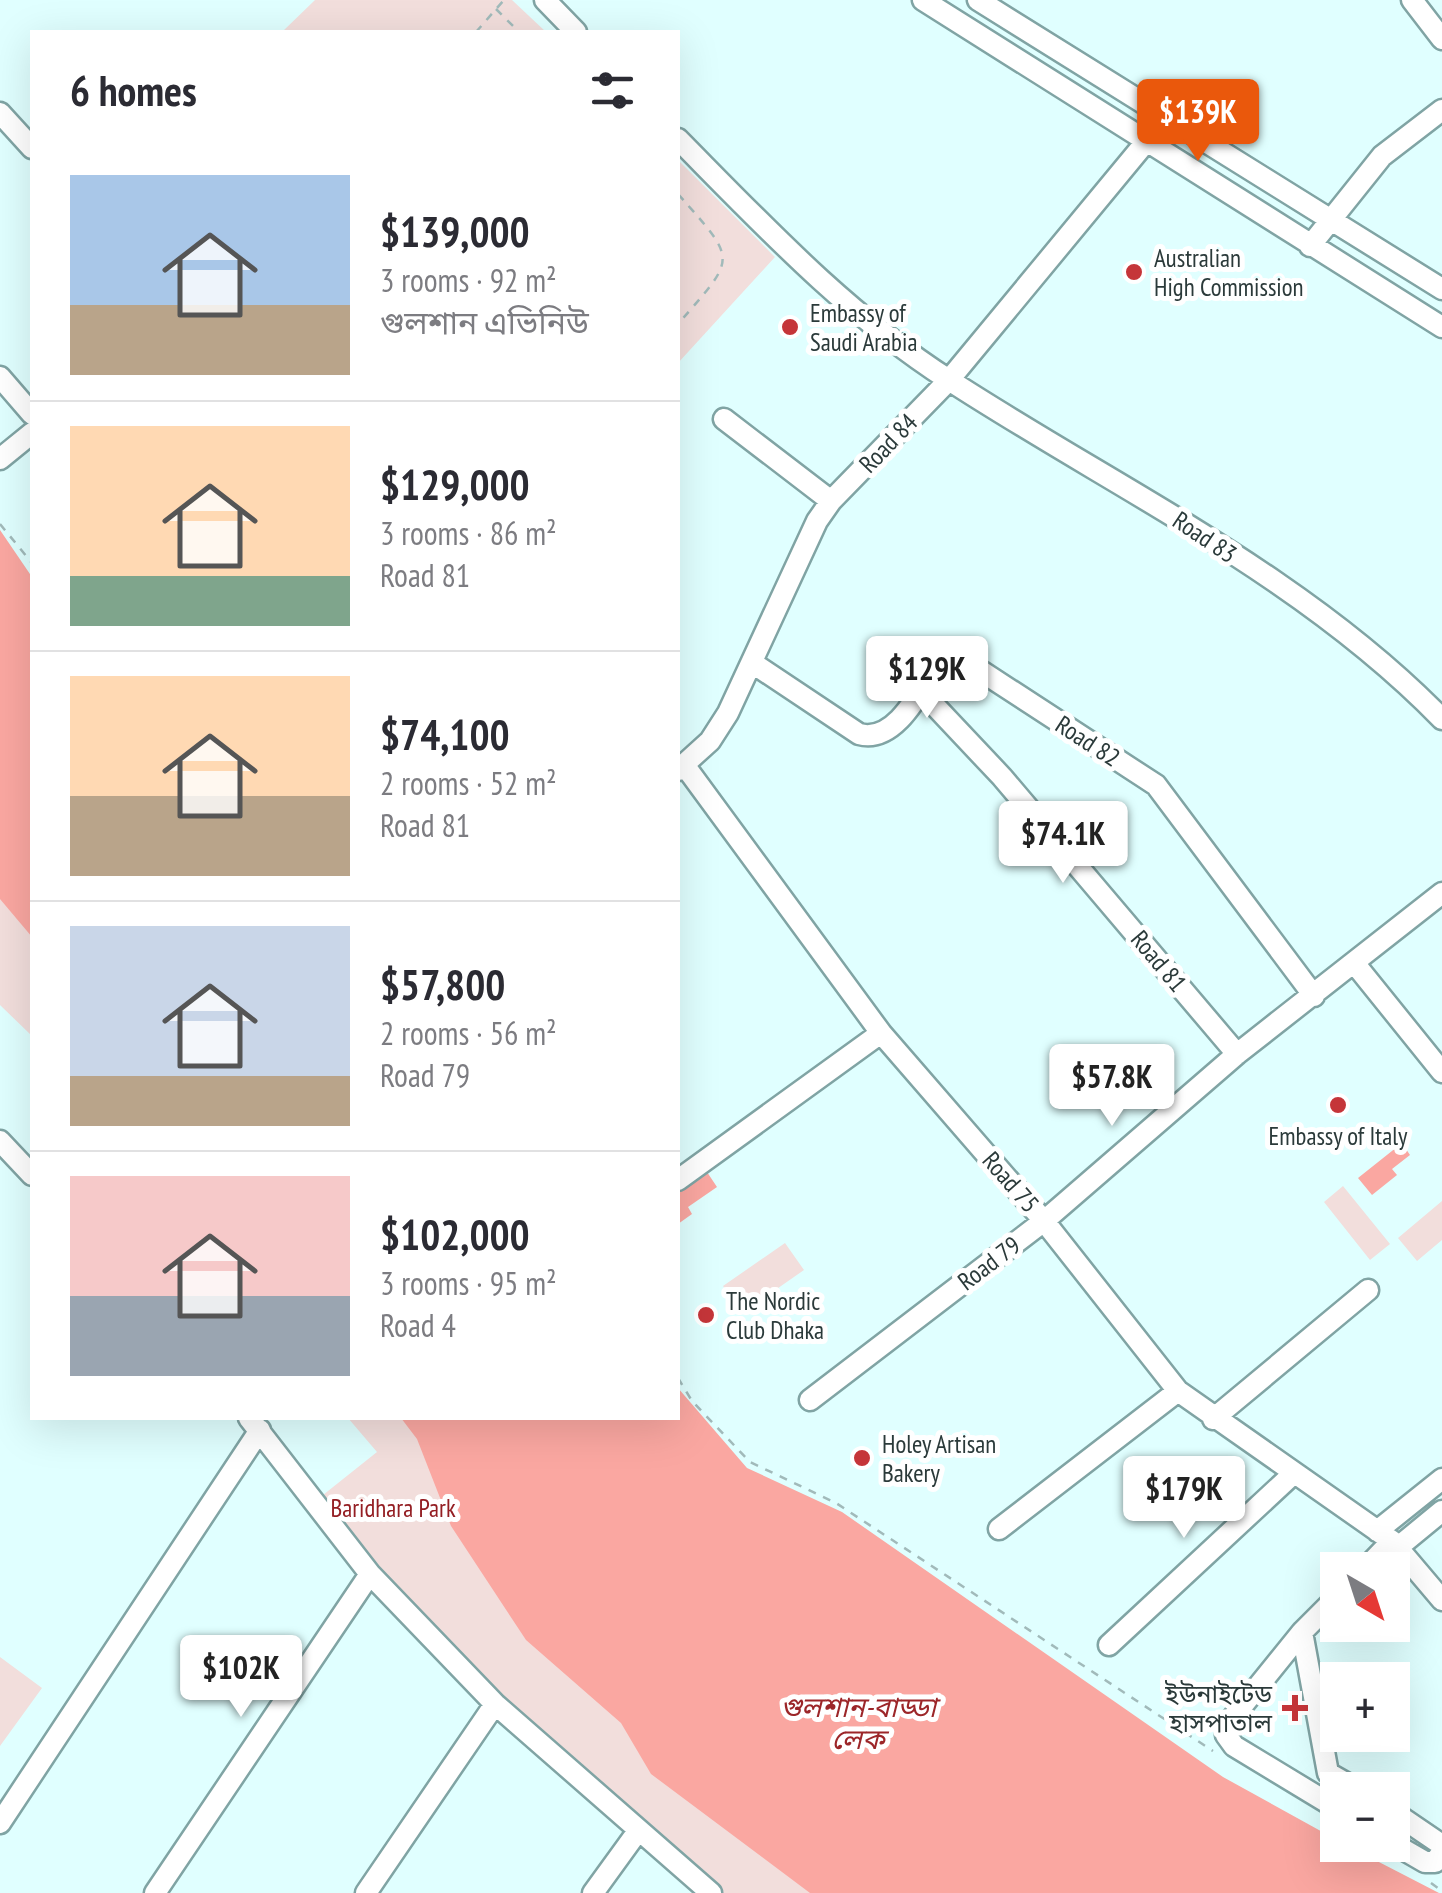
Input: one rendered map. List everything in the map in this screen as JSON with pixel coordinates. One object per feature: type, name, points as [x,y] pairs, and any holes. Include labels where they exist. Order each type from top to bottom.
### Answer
[{"type":"street","points":[[545,0],[574,30]]},
{"type":"street","points":[[923,0],[948,6],[1145,143],[1442,328]]},
{"type":"street","points":[[978,0],[1442,289]]},
{"type":"street","points":[[1412,0],[1442,39]]},
{"type":"street","points":[[1310,246],[1382,156],[1442,110]]},
{"type":"street","points":[[0,113],[30,146]]},
{"type":"street","name":"Road 84","points":[[681,768],[710,740],[754,664],[817,521],[949,380],[1145,143],[1162,113]]},
{"type":"street","name":"Road 83","points":[[680,140],[827,288],[949,380],[1191,526],[1396,671],[1442,719]]},
{"type":"street","points":[[0,377],[30,412]]},
{"type":"street","points":[[724,419],[832,501]]},
{"type":"street","points":[[0,459],[30,435]]},
{"type":"street","name":"Road 82","points":[[920,690],[948,654],[958,656],[1156,785],[1314,996]]},
{"type":"street","points":[[754,664],[858,734],[873,738],[888,731],[920,690]]},
{"type":"street","name":"Road 81","points":[[920,690],[1002,777],[1237,1054]]},
{"type":"street","name":"Road 75","points":[[681,768],[881,1033],[1044,1221],[1178,1391],[1389,1540],[1442,1600]]},
{"type":"street","name":"Road 79","points":[[810,1400],[1044,1221],[1237,1054],[1442,893]]},
{"type":"street","points":[[1355,964],[1440,1064]]},
{"type":"street","points":[[680,1179],[881,1033]]},
{"type":"street","points":[[0,1141],[30,1174]]},
{"type":"street","points":[[1213,1419],[1368,1290]]},
{"type":"street","points":[[998,1529],[1178,1391]]},
{"type":"street","points":[[0,1823],[254,1424],[370,1574],[495,1704],[711,1893]]},
{"type":"street","points":[[1109,1646],[1294,1474]]},
{"type":"street","points":[[1379,1552],[1442,1479]]},
{"type":"street","points":[[1389,1540],[1442,1512]]},
{"type":"street","points":[[155,1893],[370,1574]]},
{"type":"street","points":[[1320,1614],[1230,1721],[1226,1735],[1234,1746],[1320,1798]]},
{"type":"street","points":[[1302,1632],[1328,1772]]},
{"type":"street","points":[[366,1893],[495,1704]]},
{"type":"street","points":[[1314,1794],[1320,1785]]},
{"type":"street","points":[[1410,1825],[1442,1849],[1434,1862],[1424,1862],[1410,1853]]},
{"type":"street","points":[[593,1893],[638,1831]]},
{"type":"path","points":[[478,30],[504,0]]},
{"type":"path","points":[[496,9],[518,30]]},
{"type":"path","points":[[680,196],[723,245],[725,261],[718,276],[680,322]]},
{"type":"path","points":[[0,524],[30,562]]},
{"type":"path","points":[[680,1381],[692,1401],[750,1462],[836,1503],[1213,1751]]},
{"type":"green space","points":[[315,0],[512,0],[544,30],[284,30]]},
{"type":"green space","points":[[680,162],[775,257],[680,361]]},
{"type":"green space","points":[[0,895],[30,931],[30,1034],[0,1005]]},
{"type":"green space","points":[[1343,1186],[1390,1244],[1370,1260],[1324,1202]]},
{"type":"green space","points":[[1442,1201],[1442,1240],[1417,1261],[1398,1238]]},
{"type":"green space","points":[[785,1243],[804,1270],[742,1313],[723,1286]]},
{"type":"green space","name":"Baridhara Park","points":[[350,1420],[406,1420],[819,1893],[721,1893],[562,1754],[461,1656],[366,1551],[323,1495],[377,1452]]},
{"type":"green space","points":[[0,1657],[42,1688],[0,1746]]},
{"type":"water","points":[[0,530],[30,574],[30,935],[0,899]]},
{"type":"water","points":[[1402,1143],[1410,1155],[1392,1169],[1397,1175],[1372,1195],[1358,1178]]},
{"type":"water","points":[[707,1172],[717,1187],[688,1207],[692,1214],[680,1223],[680,1191]]},
{"type":"water","name":"গুলশান-বাড্ডা লেক","points":[[680,1390],[747,1468],[842,1512],[1223,1777],[1320,1831],[1320,1862],[1379,1862],[1439,1893],[810,1893],[651,1774],[621,1723],[526,1640],[451,1526],[417,1439],[403,1420],[680,1420]]},
{"type":"place","name":"Australian High Commission","points":[[1134,272]]},
{"type":"place","name":"Embassy of Saudi Arabia","points":[[790,327]]},
{"type":"place","name":"Embassy of Italy","points":[[1338,1105]]},
{"type":"place","name":"The Nordic Club Dhaka","points":[[706,1315]]},
{"type":"place","name":"Holey Artisan Bakery","points":[[862,1458]]},
{"type":"place","name":"ইউনাইটেড হাসপাতাল","points":[[1295,1708]]}]
